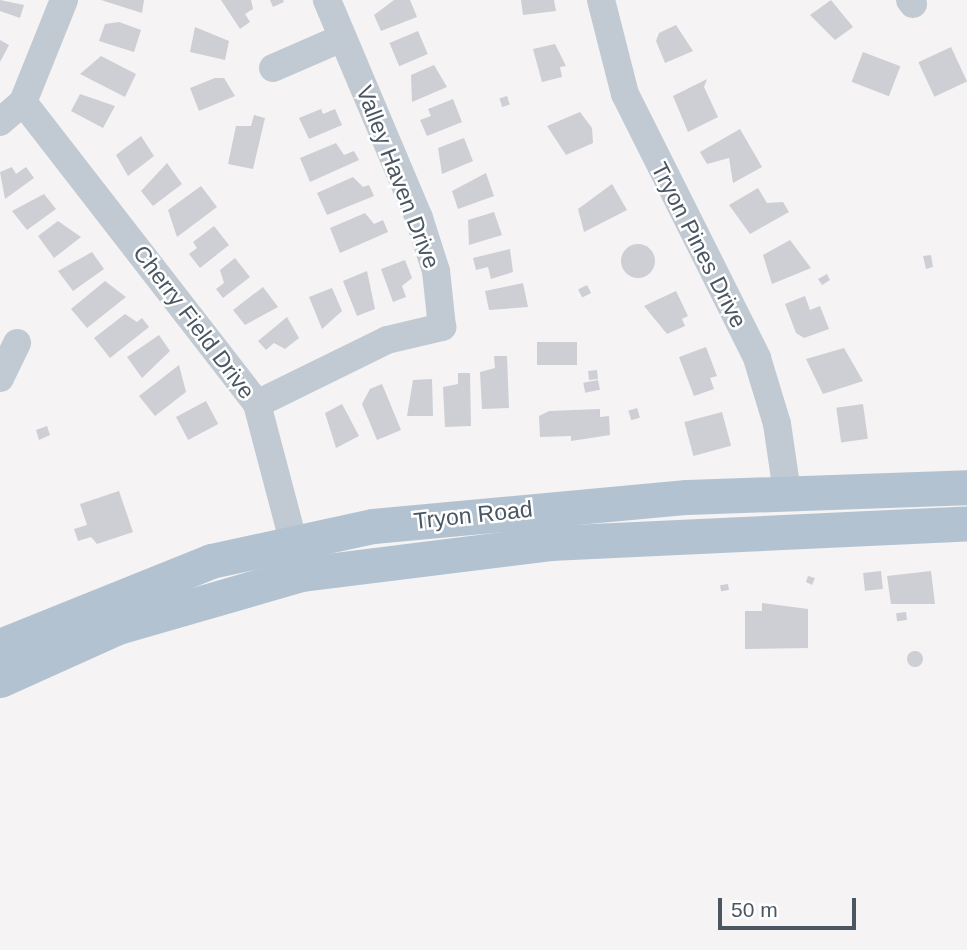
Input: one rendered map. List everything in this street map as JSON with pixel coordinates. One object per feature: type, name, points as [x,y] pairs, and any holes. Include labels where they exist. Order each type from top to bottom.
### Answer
[{"type":"main road","name":"Tryon Road","points":[[0,646],[162,579],[292,540],[448,516],[787,492],[967,487]]},
{"type":"main road","name":"Tryon Road","points":[[0,680],[118,627],[302,574],[550,543],[967,523]]},
{"type":"street","points":[[0,122],[23,102],[64,0]]},
{"type":"street","name":"Valley Haven Drive","points":[[257,404],[375,345],[442,327],[436,271],[419,218],[327,0]]},
{"type":"street","name":"Tryon Pines Drive","points":[[601,0],[625,94],[757,358],[778,424],[787,492]]},
{"type":"street","points":[[274,68],[342,38]]},
{"type":"street","name":"Cherry Field Drive","points":[[23,102],[257,404],[302,574]]},
{"type":"street","points":[[0,378],[17,343]]},
{"type":"building","points":[[0,0],[24,5],[20,18],[0,11]]},
{"type":"building","points":[[101,0],[144,0],[142,13]]},
{"type":"building","points":[[221,0],[251,0],[253,9],[245,14],[250,22],[240,29]]},
{"type":"building","points":[[270,0],[283,0],[284,2],[273,7]]},
{"type":"building","points":[[394,0],[410,0],[417,17],[381,31],[374,15]]},
{"type":"building","points":[[521,0],[554,0],[556,11],[523,15]]},
{"type":"building","points":[[831,0],[853,27],[835,40],[810,15]]},
{"type":"building","points":[[119,22],[141,30],[134,52],[99,41],[105,24]]},
{"type":"building","points":[[676,25],[693,51],[665,63],[656,41],[659,33]]},
{"type":"building","points":[[195,27],[229,41],[225,60],[190,52]]},
{"type":"building","points":[[418,31],[428,54],[399,66],[389,43]]},
{"type":"building","points":[[0,40],[9,45],[0,62]]},
{"type":"building","points":[[555,44],[566,66],[560,67],[562,77],[542,82],[533,49]]},
{"type":"building","points":[[951,47],[967,81],[934,97],[918,62]]},
{"type":"building","points":[[863,52],[900,66],[889,96],[852,82]]},
{"type":"building","points":[[101,56],[136,74],[125,97],[80,74]]},
{"type":"building","points":[[434,65],[447,87],[412,102],[411,75]]},
{"type":"building","points":[[215,78],[224,78],[235,96],[199,111],[190,88]]},
{"type":"building","points":[[707,79],[704,87],[718,117],[688,132],[673,96]]},
{"type":"building","points":[[80,94],[115,106],[103,128],[71,111]]},
{"type":"building","points":[[507,96],[510,105],[502,107],[499,98]]},
{"type":"building","points":[[453,99],[462,122],[427,136],[420,120],[431,116],[428,109]]},
{"type":"building","points":[[321,109],[323,114],[335,109],[342,125],[309,139],[299,118]]},
{"type":"building","points":[[580,112],[592,128],[593,143],[566,155],[547,126]]},
{"type":"building","points":[[254,115],[265,118],[253,169],[228,164],[236,126],[251,126]]},
{"type":"building","points":[[740,129],[762,167],[733,183],[729,158],[707,164],[700,152]]},
{"type":"building","points":[[141,136],[154,156],[128,176],[116,155]]},
{"type":"building","points":[[464,138],[473,161],[442,174],[438,148]]},
{"type":"building","points":[[336,143],[344,155],[354,151],[359,160],[310,182],[300,158]]},
{"type":"building","points":[[167,163],[182,184],[153,206],[141,191]]},
{"type":"building","points":[[12,167],[16,174],[26,167],[34,178],[5,199],[0,172]]},
{"type":"building","points":[[486,173],[494,196],[458,209],[452,191]]},
{"type":"building","points":[[353,177],[363,187],[369,185],[374,196],[327,215],[317,193]]},
{"type":"building","points":[[612,184],[627,210],[584,232],[578,209]]},
{"type":"building","points":[[201,186],[217,207],[177,237],[168,210]]},
{"type":"building","points":[[758,188],[767,203],[783,202],[789,212],[750,234],[729,205]]},
{"type":"building","points":[[44,194],[56,209],[27,230],[12,211]]},
{"type":"building","points":[[494,212],[502,235],[469,245],[468,220]]},
{"type":"building","points":[[365,213],[374,224],[383,220],[388,232],[340,253],[330,228]]},
{"type":"building","points":[[58,221],[81,237],[54,258],[38,236]]},
{"type":"building","points":[[214,226],[229,245],[200,268],[189,254],[197,248],[193,242]]},
{"type":"building","points":[[790,240],[811,268],[772,284],[763,255]]},
{"type":"building","points":[[638,244],[650,249],[655,261],[650,273],[638,278],[626,273],[621,261],[626,249]]},
{"type":"building","points":[[510,249],[513,272],[491,279],[488,267],[476,270],[473,258]]},
{"type":"building","points":[[92,252],[104,269],[73,291],[58,271]]},
{"type":"building","points":[[931,255],[933,267],[926,269],[923,256]]},
{"type":"building","points":[[235,258],[250,277],[223,298],[216,289],[224,283],[220,270]]},
{"type":"building","points":[[405,260],[412,278],[402,286],[406,297],[393,302],[381,269]]},
{"type":"building","points":[[367,271],[375,309],[357,316],[343,281]]},
{"type":"building","points":[[827,274],[830,280],[822,285],[818,279]]},
{"type":"building","points":[[105,281],[126,297],[87,328],[71,309]]},
{"type":"building","points":[[523,283],[528,307],[489,310],[485,291]]},
{"type":"building","points":[[587,285],[591,293],[582,298],[578,290]]},
{"type":"building","points":[[263,287],[278,307],[245,325],[233,310]]},
{"type":"building","points":[[332,288],[342,311],[322,329],[309,297]]},
{"type":"building","points":[[676,291],[688,316],[682,319],[685,326],[667,334],[644,306]]},
{"type":"building","points":[[805,296],[810,310],[820,306],[829,329],[804,338],[796,333],[785,304]]},
{"type":"building","points":[[125,314],[137,322],[142,318],[149,327],[110,358],[94,338]]},
{"type":"building","points":[[287,317],[299,338],[285,349],[274,343],[266,350],[258,341]]},
{"type":"building","points":[[159,335],[170,351],[142,378],[127,357]]},
{"type":"building","points":[[537,342],[577,342],[577,365],[537,365]]},
{"type":"building","points":[[706,347],[717,376],[710,378],[714,389],[694,396],[679,357]]},
{"type":"building","points":[[844,348],[863,381],[823,394],[806,359]]},
{"type":"building","points":[[494,356],[507,356],[509,408],[482,409],[480,372],[495,368]]},
{"type":"building","points":[[179,365],[186,392],[155,416],[139,396]]},
{"type":"building","points":[[597,370],[598,379],[589,380],[588,371]]},
{"type":"building","points":[[458,373],[470,373],[471,426],[445,427],[443,387],[458,384]]},
{"type":"building","points":[[432,379],[433,416],[407,416],[413,380]]},
{"type":"building","points":[[598,380],[600,390],[585,393],[583,383]]},
{"type":"building","points":[[382,384],[401,430],[377,440],[362,404],[370,389]]},
{"type":"building","points":[[206,401],[218,424],[188,440],[176,417]]},
{"type":"building","points":[[342,404],[359,436],[336,448],[325,413]]},
{"type":"building","points":[[863,404],[868,439],[841,442],[836,408]]},
{"type":"building","points":[[637,408],[640,418],[631,420],[628,411]]},
{"type":"building","points":[[600,409],[600,417],[609,416],[610,435],[571,441],[571,436],[540,437],[539,416],[549,411]]},
{"type":"building","points":[[722,412],[731,446],[693,456],[684,422]]},
{"type":"building","points":[[47,426],[50,435],[39,440],[36,430]]},
{"type":"building","points":[[119,491],[133,532],[97,544],[91,537],[78,541],[74,529],[87,525],[80,504]]},
{"type":"building","points":[[881,571],[883,589],[865,591],[863,573]]},
{"type":"building","points":[[931,571],[935,604],[891,604],[887,576]]},
{"type":"building","points":[[808,576],[815,578],[812,585],[806,582]]},
{"type":"building","points":[[728,584],[729,590],[721,591],[720,585]]},
{"type":"building","points":[[762,603],[808,609],[808,648],[745,649],[745,611],[762,611]]},
{"type":"building","points":[[906,612],[907,620],[897,621],[896,613]]},
{"type":"building","points":[[912,651],[918,651],[923,659],[921,665],[912,667],[907,662],[907,656]]}]
